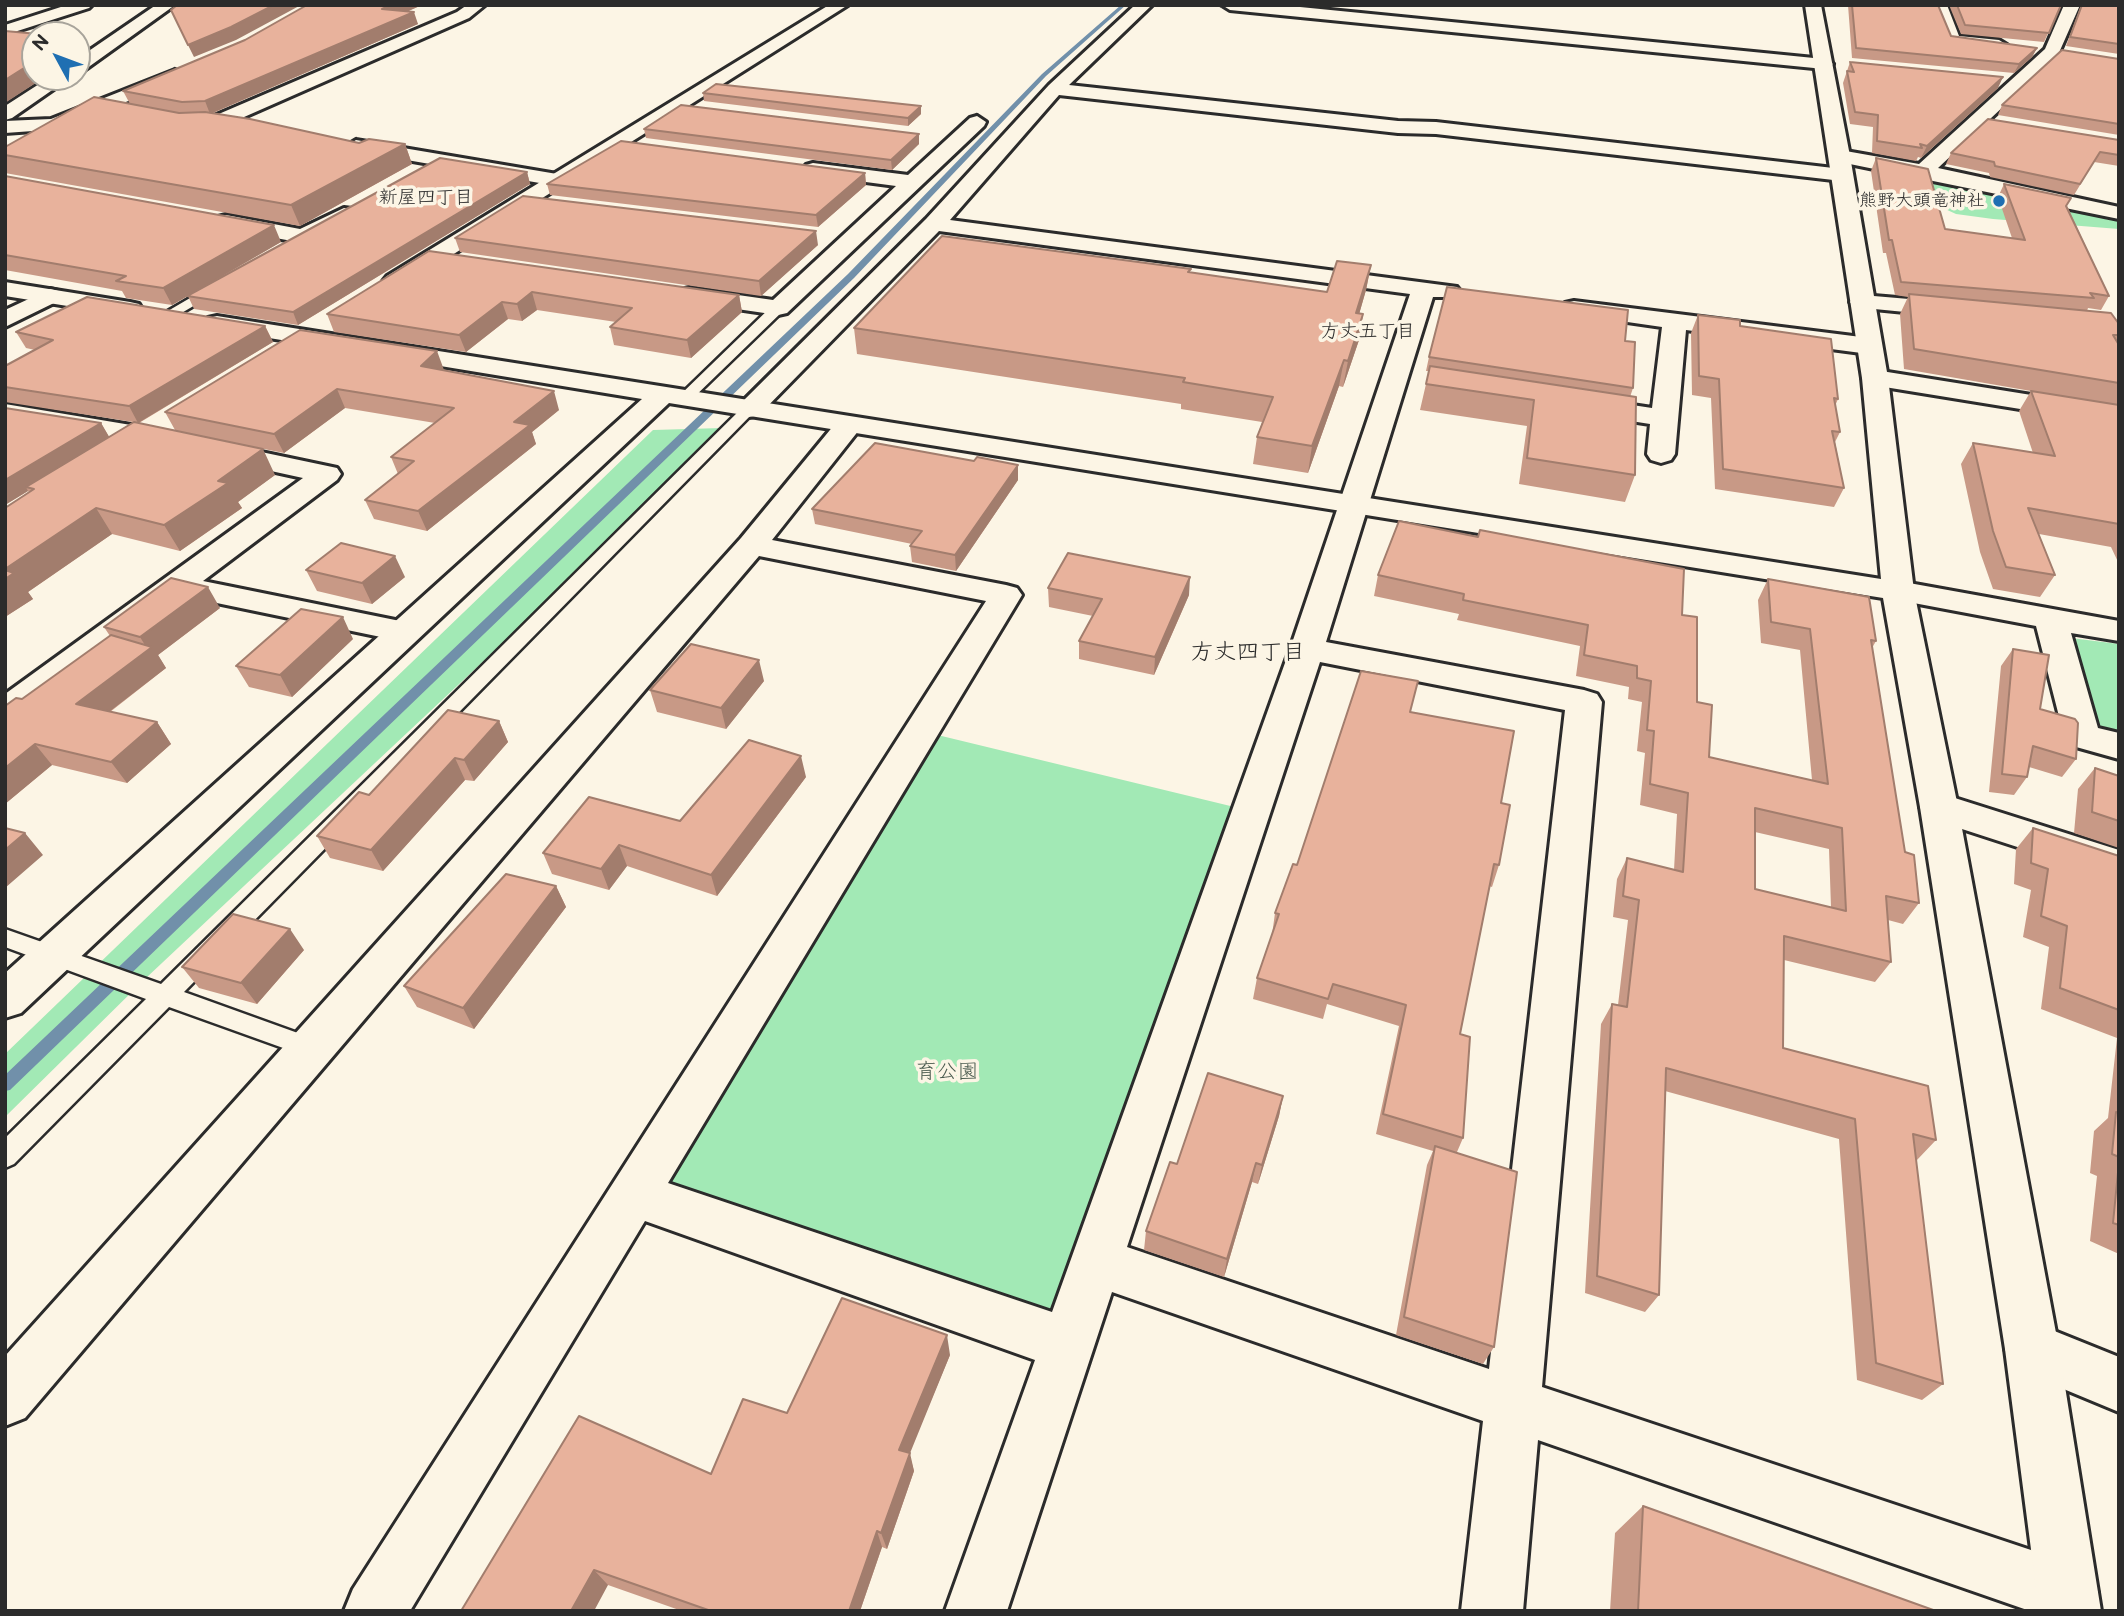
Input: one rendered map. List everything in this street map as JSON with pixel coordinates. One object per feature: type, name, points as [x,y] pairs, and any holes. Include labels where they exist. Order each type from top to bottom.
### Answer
[{"type":"street","points":[[5,30],[84,5]]},
{"type":"street","points":[[91,57],[167,5]]},
{"type":"street","points":[[268,132],[208,123],[463,15],[477,5]]},
{"type":"street","points":[[373,294],[840,5]]},
{"type":"street","points":[[743,408],[934,224],[1055,89],[1144,5]]},
{"type":"street","points":[[1230,5],[1828,63]]},
{"type":"street","points":[[1096,1262],[1514,1404],[2069,1602],[2032,1349],[1939,807],[1898,591],[1872,362],[1841,166],[1828,63],[1813,5]]},
{"type":"street","points":[[1939,5],[1953,40],[2058,52]]},
{"type":"street","points":[[1923,171],[2018,82],[2058,52],[2072,5]]},
{"type":"street","points":[[15,147],[54,125],[195,66]]},
{"type":"street","points":[[1990,79],[2018,82]]},
{"type":"street","points":[[1055,89],[1398,127],[1436,128],[1841,166],[1923,171],[2119,213]]},
{"type":"street","points":[[5,114],[40,91]]},
{"type":"street","points":[[678,106],[704,109]]},
{"type":"street","points":[[101,107],[138,114]]},
{"type":"street","points":[[1978,120],[2003,124]]},
{"type":"street","points":[[672,292],[778,308],[977,122]]},
{"type":"street","points":[[5,127],[54,125]]},
{"type":"street","points":[[931,136],[958,140]]},
{"type":"street","points":[[334,143],[557,180]]},
{"type":"street","points":[[616,144],[643,147]]},
{"type":"street","points":[[407,179],[441,160]]},
{"type":"street","points":[[791,166],[912,182]]},
{"type":"street","points":[[524,201],[565,205]]},
{"type":"street","points":[[208,219],[303,236],[361,205]]},
{"type":"street","points":[[934,224],[1477,296]]},
{"type":"street","points":[[824,236],[851,240]]},
{"type":"street","points":[[432,258],[472,264]]},
{"type":"street","points":[[5,289],[168,315],[315,329],[681,398],[1898,591],[2119,631]]},
{"type":"street","points":[[976,1611],[1355,506],[1410,379],[1424,289]]},
{"type":"street","points":[[5,320],[50,296]]},
{"type":"street","points":[[1862,302],[1983,313]]},
{"type":"street","points":[[1556,306],[1675,320],[2119,417]]},
{"type":"street","points":[[1661,454],[1675,320]]},
{"type":"street","points":[[269,358],[315,329]]},
{"type":"street","points":[[5,1000],[405,632],[681,398]]},
{"type":"street","points":[[1558,402],[1665,418]]},
{"type":"street","points":[[5,412],[143,435],[327,474],[5,712]]},
{"type":"street","points":[[109,457],[177,414]]},
{"type":"street","points":[[5,1398],[752,545],[849,425]]},
{"type":"street","points":[[376,1611],[1006,595],[752,545]]},
{"type":"street","points":[[177,585],[405,632]]},
{"type":"street","points":[[2051,620],[2082,736],[2119,746]]},
{"type":"street","points":[[1307,649],[1584,702],[1492,1611]]},
{"type":"street","points":[[1939,807],[2119,865]]},
{"type":"street","points":[[634,1194],[1067,1344]]},
{"type":"street","points":[[2032,1349],[2119,1385]]},
{"type":"lane","points":[[281,249],[303,236]]},
{"type":"lane","points":[[168,315],[224,282]]},
{"type":"lane","points":[[681,398],[778,308]]},
{"type":"lane","points":[[5,1156],[166,997],[743,408]]},
{"type":"lane","points":[[5,938],[311,1048]]},
{"type":"green space","points":[[1923,171],[2119,215],[2119,229],[1956,214],[1910,193]]},
{"type":"green space","points":[[722,428],[719,440],[146,978],[5,1117],[5,1054],[653,430]]},
{"type":"green space","points":[[2071,638],[2119,644],[2119,738],[2098,732]]},
{"type":"green space","name":"育公園","points":[[921,731],[1251,811],[1067,1344],[646,1175]]},
{"type":"building","points":[[177,5],[274,5],[188,45],[171,10]]},
{"type":"building","points":[[307,5],[391,5],[382,9],[414,12],[205,101],[182,102],[123,91],[245,40]]},
{"type":"building","points":[[1852,5],[1938,5],[1951,36],[2037,48],[2019,64],[1856,48]]},
{"type":"building","points":[[1957,5],[2061,5],[2049,33],[1965,25]]},
{"type":"building","points":[[2082,5],[2119,5],[2119,44],[2070,37]]},
{"type":"building","points":[[5,31],[21,32],[21,70],[5,80]]},
{"type":"building","points":[[2062,50],[2119,59],[2119,124],[2002,105]]},
{"type":"building","points":[[1850,62],[2003,77],[1927,146],[1920,144],[1922,148],[1877,141],[1878,115],[1855,112],[1847,71],[1854,72]]},
{"type":"building","points":[[716,84],[921,106],[908,118],[703,93]]},
{"type":"building","points":[[94,97],[179,113],[205,112],[250,119],[359,143],[369,139],[405,144],[291,205],[5,155],[5,147]]},
{"type":"building","points":[[681,105],[919,134],[891,160],[644,129]]},
{"type":"building","points":[[1988,119],[2119,140],[2119,155],[2100,152],[2080,184],[1995,166],[1994,162],[1951,153]]},
{"type":"building","points":[[621,141],[865,173],[816,215],[547,184]]},
{"type":"building","points":[[440,158],[527,172],[293,312],[187,296]]},
{"type":"building","points":[[1876,158],[1928,169],[1945,229],[2025,240],[2004,184],[2071,198],[2066,206],[2109,296],[2090,293],[2094,298],[1901,282],[1892,240],[1889,240]]},
{"type":"building","points":[[5,176],[274,225],[163,288],[116,281],[126,276],[5,255]]},
{"type":"building","points":[[523,196],[816,231],[759,281],[455,238]]},
{"type":"building","points":[[942,236],[1191,269],[1188,272],[1327,292],[1337,261],[1371,265],[1356,313],[1363,314],[1348,361],[1344,360],[1312,446],[1257,437],[1273,397],[1183,382],[1185,378],[854,328]]},
{"type":"building","points":[[429,251],[739,295],[687,340],[610,327],[632,308],[532,292],[517,304],[502,302],[459,335],[327,314]]},
{"type":"building","points":[[1447,287],[1628,310],[1625,341],[1635,342],[1633,388],[1429,357]]},
{"type":"building","points":[[1909,294],[2111,313],[2119,324],[2119,335],[2113,335],[2119,345],[2119,383],[1914,349]]},
{"type":"building","points":[[87,297],[265,326],[129,406],[5,387],[5,366],[53,340],[16,332]]},
{"type":"building","points":[[1698,315],[1740,320],[1740,326],[1831,339],[1838,399],[1834,398],[1840,432],[1832,431],[1844,488],[1723,469],[1719,379],[1699,376]]},
{"type":"building","points":[[300,330],[437,351],[421,366],[554,391],[514,422],[530,425],[418,511],[365,500],[414,461],[391,457],[454,408],[337,389],[274,434],[165,412]]},
{"type":"building","points":[[1430,366],[1636,397],[1635,475],[1527,458],[1534,400],[1426,384]]},
{"type":"building","points":[[2031,391],[2119,405],[2119,524],[2028,508],[2055,575],[2006,567],[1993,531],[1973,443],[2055,456]]},
{"type":"building","points":[[5,408],[101,423],[5,480]]},
{"type":"building","points":[[134,422],[263,449],[218,481],[228,483],[164,525],[96,508],[5,569],[5,508],[34,489],[26,487]]},
{"type":"building","points":[[875,443],[974,461],[977,457],[1018,465],[955,555],[910,546],[922,531],[812,509]]},
{"type":"building","points":[[1399,521],[1478,537],[1480,530],[1684,569],[1682,615],[1697,617],[1697,702],[1712,705],[1709,757],[1828,784],[1810,629],[1771,622],[1768,579],[1869,597],[1876,641],[1871,640],[1905,852],[1914,855],[1919,903],[1886,896],[1891,962],[1784,936],[1783,1048],[1928,1086],[1936,1140],[1913,1134],[1943,1384],[1876,1363],[1855,1119],[1666,1068],[1659,1295],[1597,1276],[1612,1004],[1627,1007],[1639,900],[1623,896],[1627,858],[1683,872],[1688,793],[1650,784],[1654,731],[1647,730],[1651,681],[1637,678],[1637,666],[1584,655],[1588,625],[1463,600],[1464,594],[1378,575]],"holes":[[[1755,808],[1842,828],[1846,911],[1755,889]]]},
{"type":"building","points":[[341,543],[395,556],[362,583],[306,570]]},
{"type":"building","points":[[1068,553],[1190,577],[1155,657],[1079,641],[1102,599],[1048,588]]},
{"type":"building","points":[[5,570],[14,573],[5,579]]},
{"type":"building","points":[[171,578],[208,587],[140,637],[104,627]]},
{"type":"building","points":[[301,609],[343,617],[280,675],[236,666]]},
{"type":"building","points":[[111,635],[152,647],[76,704],[157,722],[111,762],[35,744],[5,768],[5,706],[16,698],[22,699]]},
{"type":"building","points":[[691,644],[759,660],[721,708],[650,690]]},
{"type":"building","points":[[2013,649],[2049,655],[2040,709],[2075,719],[2078,723],[2076,759],[2033,746],[2027,777],[2002,774]]},
{"type":"building","points":[[1361,671],[1418,681],[1410,712],[1514,731],[1501,803],[1510,805],[1499,865],[1494,864],[1460,1034],[1470,1037],[1463,1138],[1383,1114],[1406,1005],[1333,984],[1328,999],[1257,978],[1279,914],[1275,913],[1293,864],[1297,865]]},
{"type":"building","points":[[448,710],[499,721],[464,760],[455,758],[371,850],[317,836],[359,792],[369,795]]},
{"type":"building","points":[[749,740],[801,756],[711,875],[619,845],[601,869],[543,853],[589,797],[680,821]]},
{"type":"building","points":[[2095,768],[2119,776],[2119,821],[2092,812]]},
{"type":"building","points":[[5,828],[25,833],[5,850]]},
{"type":"building","points":[[2033,828],[2119,856],[2119,1010],[2060,988],[2067,926],[2041,916],[2048,869],[2031,863]]},
{"type":"building","points":[[506,874],[556,886],[463,1008],[404,986]]},
{"type":"building","points":[[233,914],[290,929],[241,983],[182,967]]},
{"type":"building","points":[[1208,1073],[1283,1096],[1262,1165],[1256,1163],[1227,1259],[1146,1231],[1170,1162],[1177,1164]]},
{"type":"building","points":[[2116,1112],[2119,1113],[2119,1157],[2112,1154]]},
{"type":"building","points":[[1435,1146],[1517,1172],[1494,1347],[1404,1317]]},
{"type":"building","points":[[2119,1162],[2119,1225],[2113,1223]]},
{"type":"building","points":[[842,1298],[947,1335],[899,1450],[910,1453],[881,1533],[877,1531],[849,1611],[711,1611],[594,1570],[571,1611],[461,1611],[579,1416],[711,1474],[743,1399],[787,1413]]},
{"type":"building","points":[[1643,1506],[1936,1611],[1638,1611]]},
{"type":"waterway","points":[[5,1085],[851,276],[1044,75],[1124,5]]},
{"type":"place","name":"熊野大頭竜神社","points":[[1999,201]]},
{"type":"district","name":"新屋四丁目","points":[[426,198]]},
{"type":"district","name":"方丈五丁目","points":[[1368,332]]},
{"type":"district","name":"方丈四丁目","points":[[1248,653]]}]
